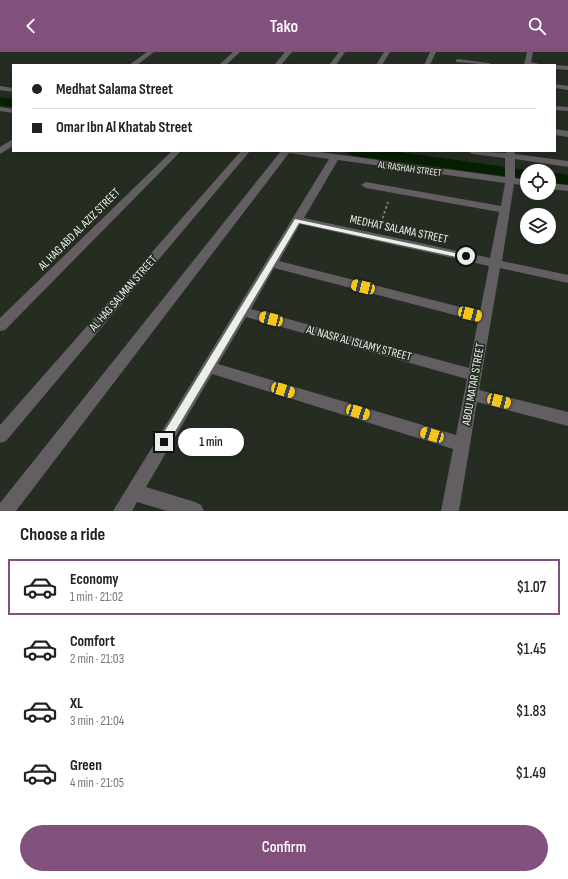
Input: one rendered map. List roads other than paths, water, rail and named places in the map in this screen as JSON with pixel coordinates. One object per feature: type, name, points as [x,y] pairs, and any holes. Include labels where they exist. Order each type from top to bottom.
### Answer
[{"type":"street","points":[[133,64],[151,52]]},
{"type":"street","points":[[223,64],[237,52]]},
{"type":"street","points":[[278,64],[289,52]]},
{"type":"street","points":[[333,64],[342,52]]},
{"type":"street","points":[[380,64],[388,52]]},
{"type":"street","points":[[427,64],[433,52]]},
{"type":"street","points":[[527,64],[528,52]]},
{"type":"street","points":[[458,61],[481,64]]},
{"type":"street","points":[[556,67],[568,68]]},
{"type":"street","points":[[556,86],[568,88]]},
{"type":"street","points":[[0,88],[12,90]]},
{"type":"street","points":[[556,108],[568,110]]},
{"type":"street","points":[[0,109],[12,111]]},
{"type":"street","points":[[556,132],[568,134]]},
{"type":"street","points":[[0,151],[12,143]]},
{"type":"street","name":"AL HAG ABD AL AZIZ STREET","points":[[0,326],[176,152]]},
{"type":"street","name":"AL HAG SALMAN STREET","points":[[0,436],[245,152]]},
{"type":"street","points":[[0,509],[5,511],[285,152]]},
{"type":"street","name":"AL RASHAH STREET","points":[[299,152],[520,181]]},
{"type":"street","points":[[478,152],[568,164]]},
{"type":"street","points":[[122,511],[335,157]]},
{"type":"street","name":"ABOU MATAR STREET","points":[[450,511],[505,210],[510,179],[509,157]]},
{"type":"street","points":[[366,185],[505,210]]},
{"type":"street","points":[[556,187],[568,188]]},
{"type":"street","name":"MEDHAT SALAMA STREET","points":[[297,220],[568,279]]},
{"type":"street","points":[[271,264],[485,318]]},
{"type":"street","name":"AL NASR AL ISLAMY STREET","points":[[242,311],[475,375]]},
{"type":"street","points":[[209,367],[462,444]]},
{"type":"street","points":[[472,394],[568,419]]},
{"type":"street","points":[[133,492],[195,511]]},
{"type":"waterway","points":[[0,101],[12,103]]},
{"type":"waterway","points":[[362,152],[520,173]]},
{"type":"waterway","points":[[556,178],[568,180]]}]
